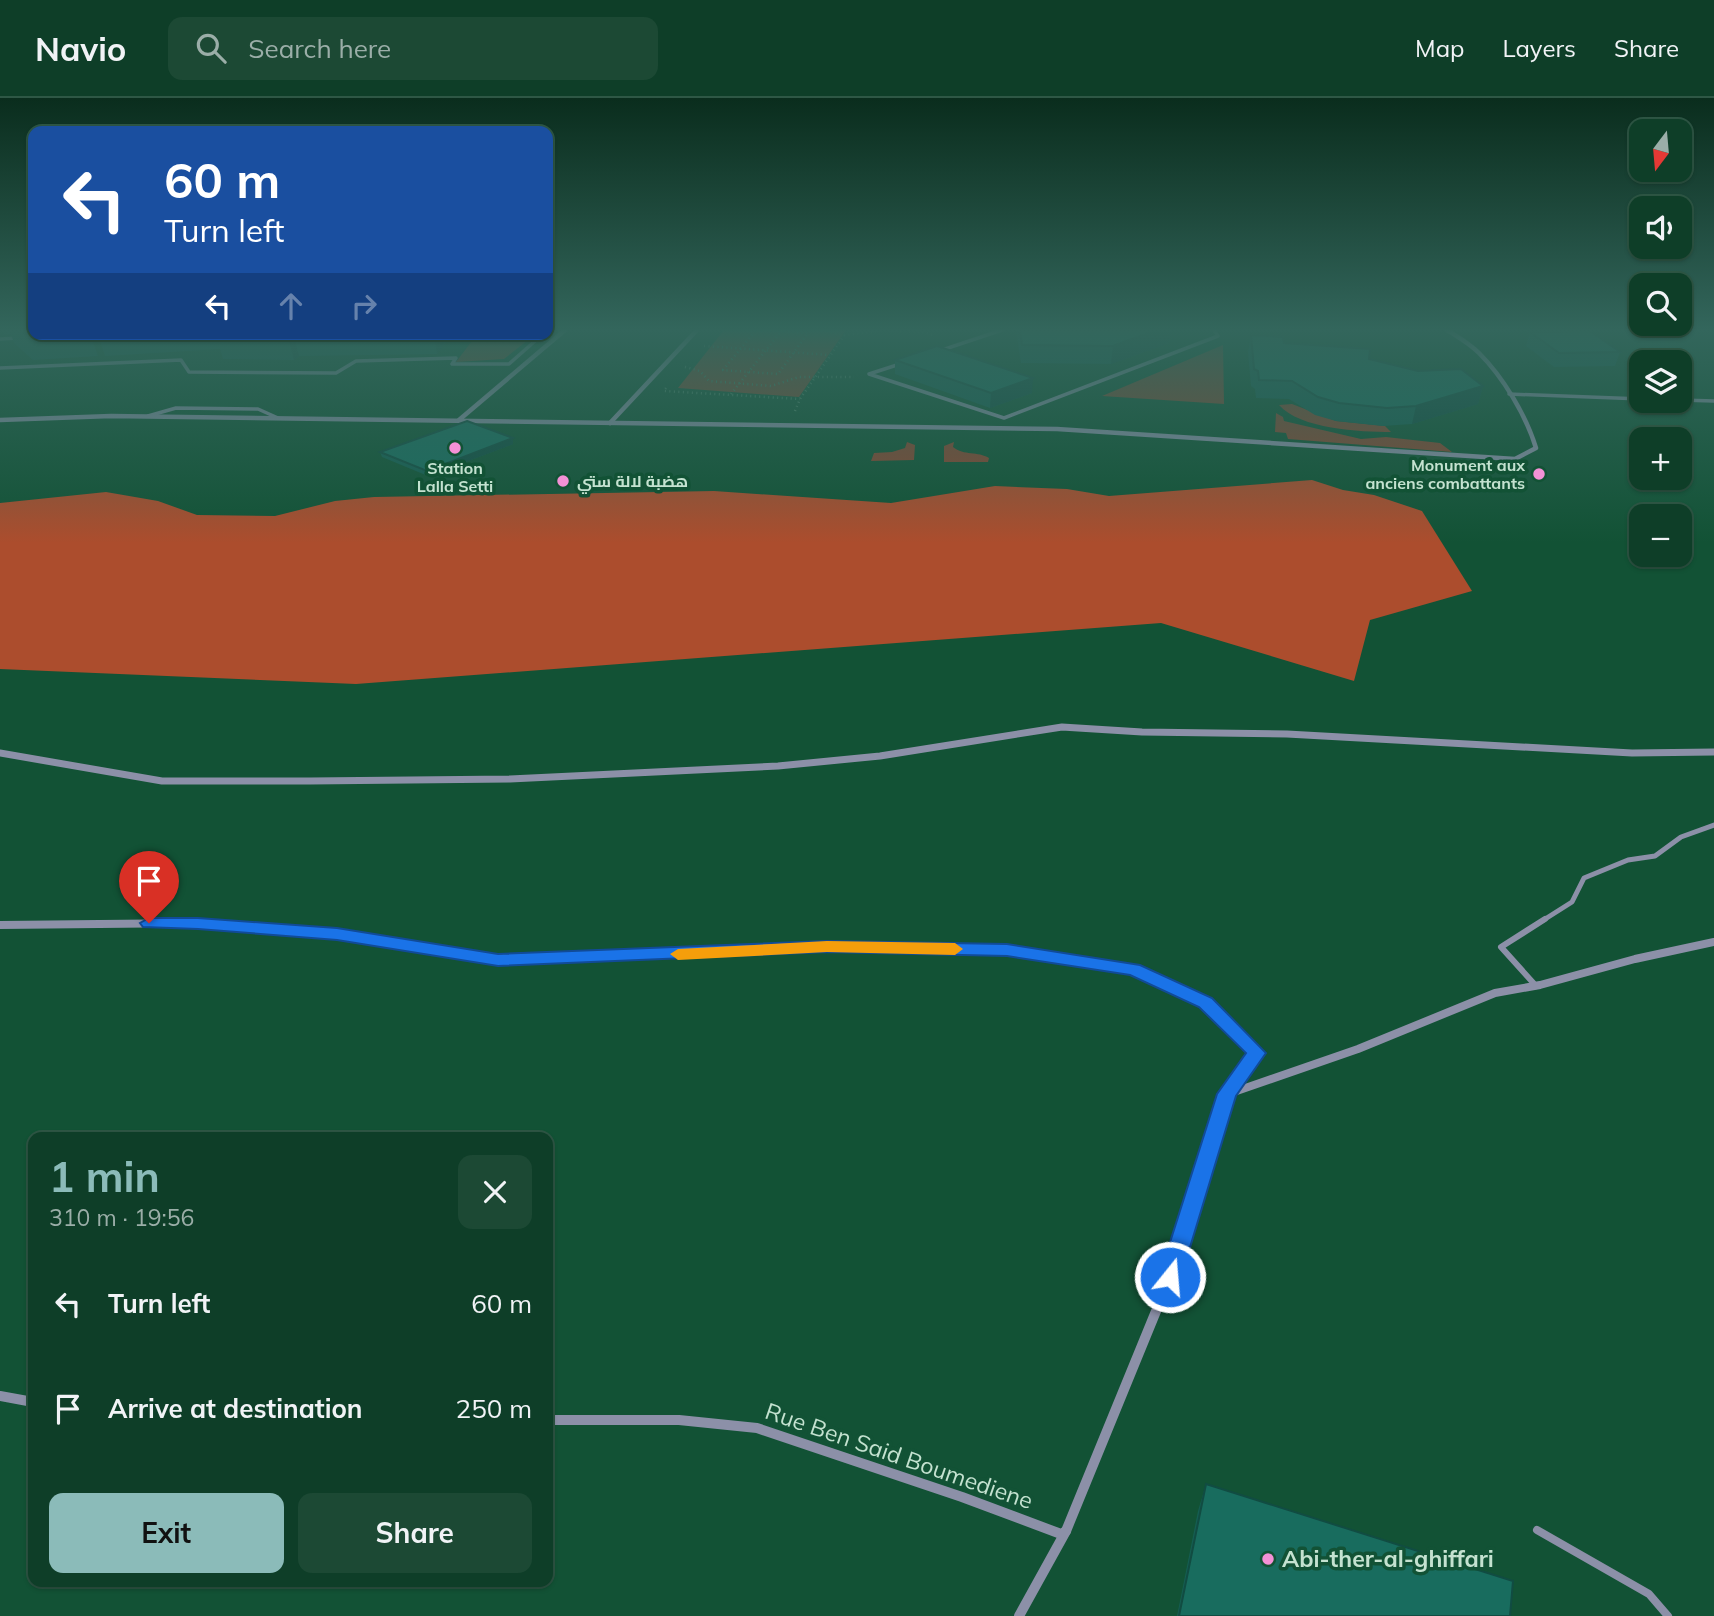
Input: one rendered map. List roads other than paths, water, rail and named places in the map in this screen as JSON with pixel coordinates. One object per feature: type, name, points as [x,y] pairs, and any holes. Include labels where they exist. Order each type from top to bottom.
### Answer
[{"type":"street","points":[[459,421],[482,401]]},
{"type":"street","points":[[610,423],[631,401]]},
{"type":"street","points":[[0,420],[147,416],[1057,429],[1480,458],[1515,458],[1535,448],[1535,440],[1513,401]]},
{"type":"street","points":[[0,753],[162,780],[310,781],[510,779],[778,766],[880,756],[1062,727],[1142,732],[1287,734],[1632,753],[1714,752]]},
{"type":"street","points":[[0,925],[198,923],[337,934],[498,960],[827,946],[1007,950],[1134,969],[1206,1003],[1257,1053],[1227,1094],[1170,1277],[1066,1531],[1019,1616]]},
{"type":"street","points":[[1227,1094],[1358,1049],[1495,993],[1536,986],[1635,959],[1714,942]]},
{"type":"street","points":[[0,1396],[28,1401]]},
{"type":"street","name":"Rue Ben Said Boumediene","points":[[553,1420],[679,1420],[757,1428],[962,1497],[1061,1534],[1066,1531]]},
{"type":"lane","points":[[951,401],[1004,418],[1049,401]]},
{"type":"lane","points":[[147,416],[176,408],[258,409],[278,418]]},
{"type":"lane","points":[[1536,986],[1501,947],[1572,902],[1584,878],[1628,860],[1655,856],[1681,837],[1714,825]]},
{"type":"lane","points":[[1537,1530],[1648,1594],[1668,1616]]},
{"type":"place","name":"Station Lalla Setti","points":[[455,448]]},
{"type":"place","name":"Monument aux anciens combattants","points":[[1539,474]]},
{"type":"place","name":"هضبة لالة ستي","points":[[563,481]]},
{"type":"place","name":"Abi-ther-al-ghiffari","points":[[1268,1559]]}]
